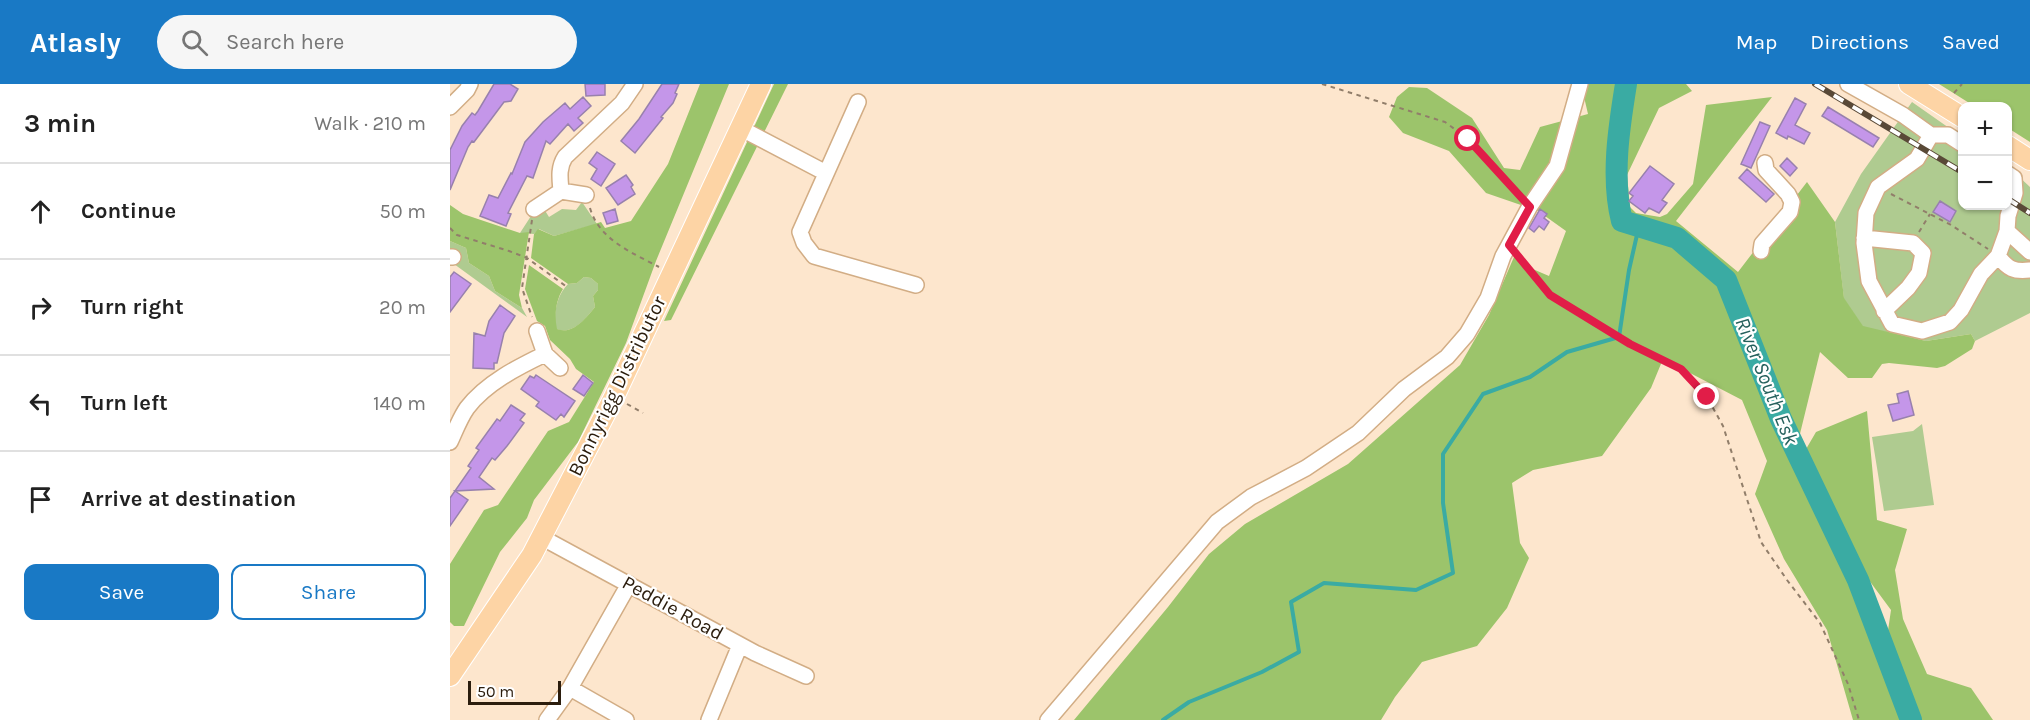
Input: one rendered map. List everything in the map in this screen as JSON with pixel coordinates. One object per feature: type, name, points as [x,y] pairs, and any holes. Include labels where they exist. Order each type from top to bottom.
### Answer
[{"type":"main road","name":"Bonnyrigg Distributor","points":[[450,676],[542,537],[614,397],[761,84]]},
{"type":"main road","points":[[1909,84],[1958,115]]},
{"type":"main road","points":[[2012,149],[2030,160]]},
{"type":"street","points":[[450,107],[470,84]]},
{"type":"street","points":[[561,191],[559,171],[565,157],[622,103],[634,84]]},
{"type":"street","points":[[1048,720],[1217,522],[1251,497],[1306,468],[1358,433],[1404,388],[1447,357],[1467,334],[1488,298],[1503,255],[1530,207],[1557,166],[1580,84]]},
{"type":"street","points":[[1848,84],[1903,115],[1931,135],[1948,135],[1958,141]]},
{"type":"street","points":[[858,102],[800,232],[804,243],[814,255],[916,285]]},
{"type":"street","points":[[740,128],[826,173]]},
{"type":"street","points":[[1931,135],[1917,159],[1878,187],[1866,213],[1864,238],[1869,281],[1892,324],[1922,331],[1950,322],[1961,310],[1981,274],[1998,256],[2007,231],[2010,210]]},
{"type":"street","points":[[1761,251],[1762,244],[1792,210],[1792,202],[1788,194],[1766,170],[1765,163]]},
{"type":"street","points":[[2012,177],[2015,193],[2012,203]]},
{"type":"street","points":[[534,209],[561,191],[586,195]]},
{"type":"street","points":[[2007,231],[2030,252]]},
{"type":"street","points":[[1864,238],[1913,243],[1923,253],[1919,273],[1908,288],[1884,311]]},
{"type":"street","points":[[1998,256],[2007,268],[2019,272],[2030,270]]},
{"type":"street","points":[[537,332],[545,354],[560,368]]},
{"type":"street","points":[[450,442],[468,408],[485,390],[510,372],[545,354]]},
{"type":"street","name":"Peddie Road","points":[[542,537],[740,645],[806,676]]},
{"type":"street","points":[[547,720],[570,688],[629,584]]},
{"type":"street","points":[[709,720],[740,645]]},
{"type":"street","points":[[570,688],[626,720]]},
{"type":"path","points":[[1322,84],[1445,122],[1468,139],[1530,207]]},
{"type":"path","points":[[1878,187],[1951,225],[1998,256]]},
{"type":"path","points":[[586,195],[592,214],[609,238],[672,274]]},
{"type":"path","points":[[534,209],[522,288],[537,332]]},
{"type":"path","points":[[1913,243],[1930,214]]},
{"type":"path","points":[[450,228],[457,234],[527,258],[567,287]]},
{"type":"path","points":[[1509,245],[1550,295],[1630,344],[1681,369],[1707,397],[1723,426],[1761,542],[1820,623],[1848,684],[1859,720]]},
{"type":"green space","points":[[700,84],[729,84],[656,261],[626,343],[578,442],[534,500],[527,518],[500,552],[464,626],[454,626],[450,622],[450,564],[484,510],[498,505],[548,431],[569,422],[594,382],[576,369],[570,359],[550,340],[545,326],[537,321],[525,289],[529,265],[563,289],[556,308],[557,329],[568,330],[578,325],[595,307],[593,296],[598,290],[598,284],[591,278],[584,277],[577,283],[568,284],[531,258],[534,234],[538,229],[554,236],[601,222],[605,228],[631,221],[668,164]]},
{"type":"green space","points":[[774,84],[788,84],[671,320],[664,321]]},
{"type":"green space","points":[[1581,84],[1686,84],[1692,91],[1659,108],[1627,175],[1630,207],[1636,213],[1660,217],[1667,214],[1693,184],[1706,105],[1772,97],[1676,221],[1738,272],[1807,182],[1835,222],[1844,298],[1863,326],[1926,341],[1971,334],[1975,341],[1972,349],[1945,366],[1937,368],[1882,364],[1872,378],[1848,378],[1820,352],[1796,450],[1846,558],[1885,651],[1891,610],[1860,568],[1802,456],[1816,432],[1867,411],[1877,520],[1907,529],[1895,570],[1903,619],[1927,674],[1971,688],[1993,720],[1853,720],[1827,630],[1784,559],[1755,494],[1767,461],[1742,400],[1663,359],[1651,388],[1602,456],[1533,470],[1512,483],[1520,543],[1529,558],[1507,608],[1477,646],[1422,662],[1395,697],[1381,720],[1074,720],[1209,554],[1245,524],[1348,464],[1460,365],[1489,315],[1517,250],[1528,267],[1549,276],[1566,231],[1538,211],[1486,193],[1449,151],[1403,133],[1389,117],[1397,97],[1409,87],[1427,88],[1472,118],[1504,168],[1520,170],[1540,127],[1588,114]]},
{"type":"green space","points":[[1939,84],[2030,84],[2030,142],[2012,131],[2012,102],[1968,102]]},
{"type":"green space","points":[[1912,102],[1958,134],[1958,210],[2012,210],[2012,190],[2016,174],[2030,187],[2030,313],[1975,341],[1971,334],[1926,341],[1863,327],[1844,299],[1835,222],[1861,174]]},
{"type":"green space","points":[[582,202],[597,224],[554,236],[539,229],[534,234],[520,233],[531,216],[544,209],[549,217],[562,209],[576,210]]},
{"type":"green space","points":[[450,205],[463,214],[520,233],[529,232],[519,295],[522,308],[495,291],[489,276],[469,263],[466,248],[450,241]]},
{"type":"green space","points":[[450,241],[466,248],[469,263],[489,276],[495,291],[522,308],[527,317],[454,264],[460,258],[450,252]]},
{"type":"green space","points":[[584,277],[591,278],[598,284],[598,290],[593,296],[595,307],[574,328],[556,329],[556,311],[561,293],[568,284],[577,283]]},
{"type":"green space","points":[[1922,424],[1934,505],[1884,511],[1872,437],[1913,431]]},
{"type":"building","points":[[494,84],[510,84],[518,89],[511,101],[504,102],[474,142],[472,141],[450,190],[450,150],[462,126],[472,113],[475,115]]},
{"type":"building","points":[[585,84],[605,84],[605,95],[586,96]]},
{"type":"building","points":[[662,84],[679,84],[675,93],[677,94],[673,103],[661,117],[663,118],[635,153],[621,141]]},
{"type":"building","points":[[583,97],[591,106],[578,118],[583,123],[574,131],[568,124],[550,144],[546,141],[533,178],[527,176],[508,213],[511,214],[506,226],[480,216],[489,195],[498,198],[512,174],[525,142],[565,103],[570,109]]},
{"type":"building","points":[[1795,98],[1806,104],[1795,125],[1810,133],[1804,144],[1776,133]]},
{"type":"building","points":[[1828,107],[1879,138],[1873,147],[1822,116]]},
{"type":"building","points":[[1760,122],[1770,126],[1751,168],[1741,164]]},
{"type":"building","points":[[597,152],[615,164],[601,186],[591,179],[597,169],[589,163]]},
{"type":"building","points":[[1787,158],[1797,168],[1790,176],[1780,166]]},
{"type":"building","points":[[1650,166],[1674,184],[1662,200],[1667,203],[1659,213],[1649,208],[1645,213],[1629,201],[1633,196],[1629,193]]},
{"type":"building","points":[[1747,169],[1774,194],[1766,202],[1739,178]]},
{"type":"building","points":[[626,175],[633,185],[631,187],[635,194],[618,205],[606,188]]},
{"type":"building","points":[[1940,201],[1956,211],[1950,222],[1933,212]]},
{"type":"building","points":[[615,209],[618,221],[607,224],[603,213]]},
{"type":"building","points":[[1540,209],[1547,214],[1544,218],[1549,222],[1544,230],[1539,226],[1534,232],[1529,228]]},
{"type":"building","points":[[454,272],[471,284],[450,312],[450,277]]},
{"type":"building","points":[[500,305],[515,316],[504,333],[497,363],[494,363],[494,369],[473,368],[474,333],[485,336],[489,321]]},
{"type":"building","points":[[536,375],[575,401],[564,417],[561,414],[556,420],[536,406],[539,402],[521,389],[530,376],[534,378]]},
{"type":"building","points":[[583,375],[593,383],[584,396],[573,389]]},
{"type":"building","points":[[1908,391],[1914,415],[1893,421],[1888,405],[1899,403],[1897,394]]},
{"type":"building","points":[[511,405],[525,414],[520,420],[524,423],[495,460],[492,458],[479,477],[494,489],[455,491],[468,500],[450,526],[450,498],[471,468],[468,466],[479,450],[476,448],[497,419],[500,421]]},
{"type":"waterway","name":"River South Esk","points":[[1626,84],[1617,170],[1622,221],[1677,238],[1726,280],[1781,419],[1858,580],[1911,720]]},
{"type":"waterway","points":[[1163,720],[1189,702],[1262,672],[1299,652],[1291,602],[1324,583],[1416,590],[1453,573],[1443,503],[1443,454],[1483,394],[1530,377],[1567,352],[1619,337],[1629,270],[1639,226]]},
{"type":"railway","points":[[1815,84],[1958,170]]},
{"type":"railway","points":[[2012,202],[2030,213]]},
{"type":"route","points":[[1468,139],[1530,207],[1509,245],[1550,295],[1630,344],[1681,369],[1707,397]]}]
